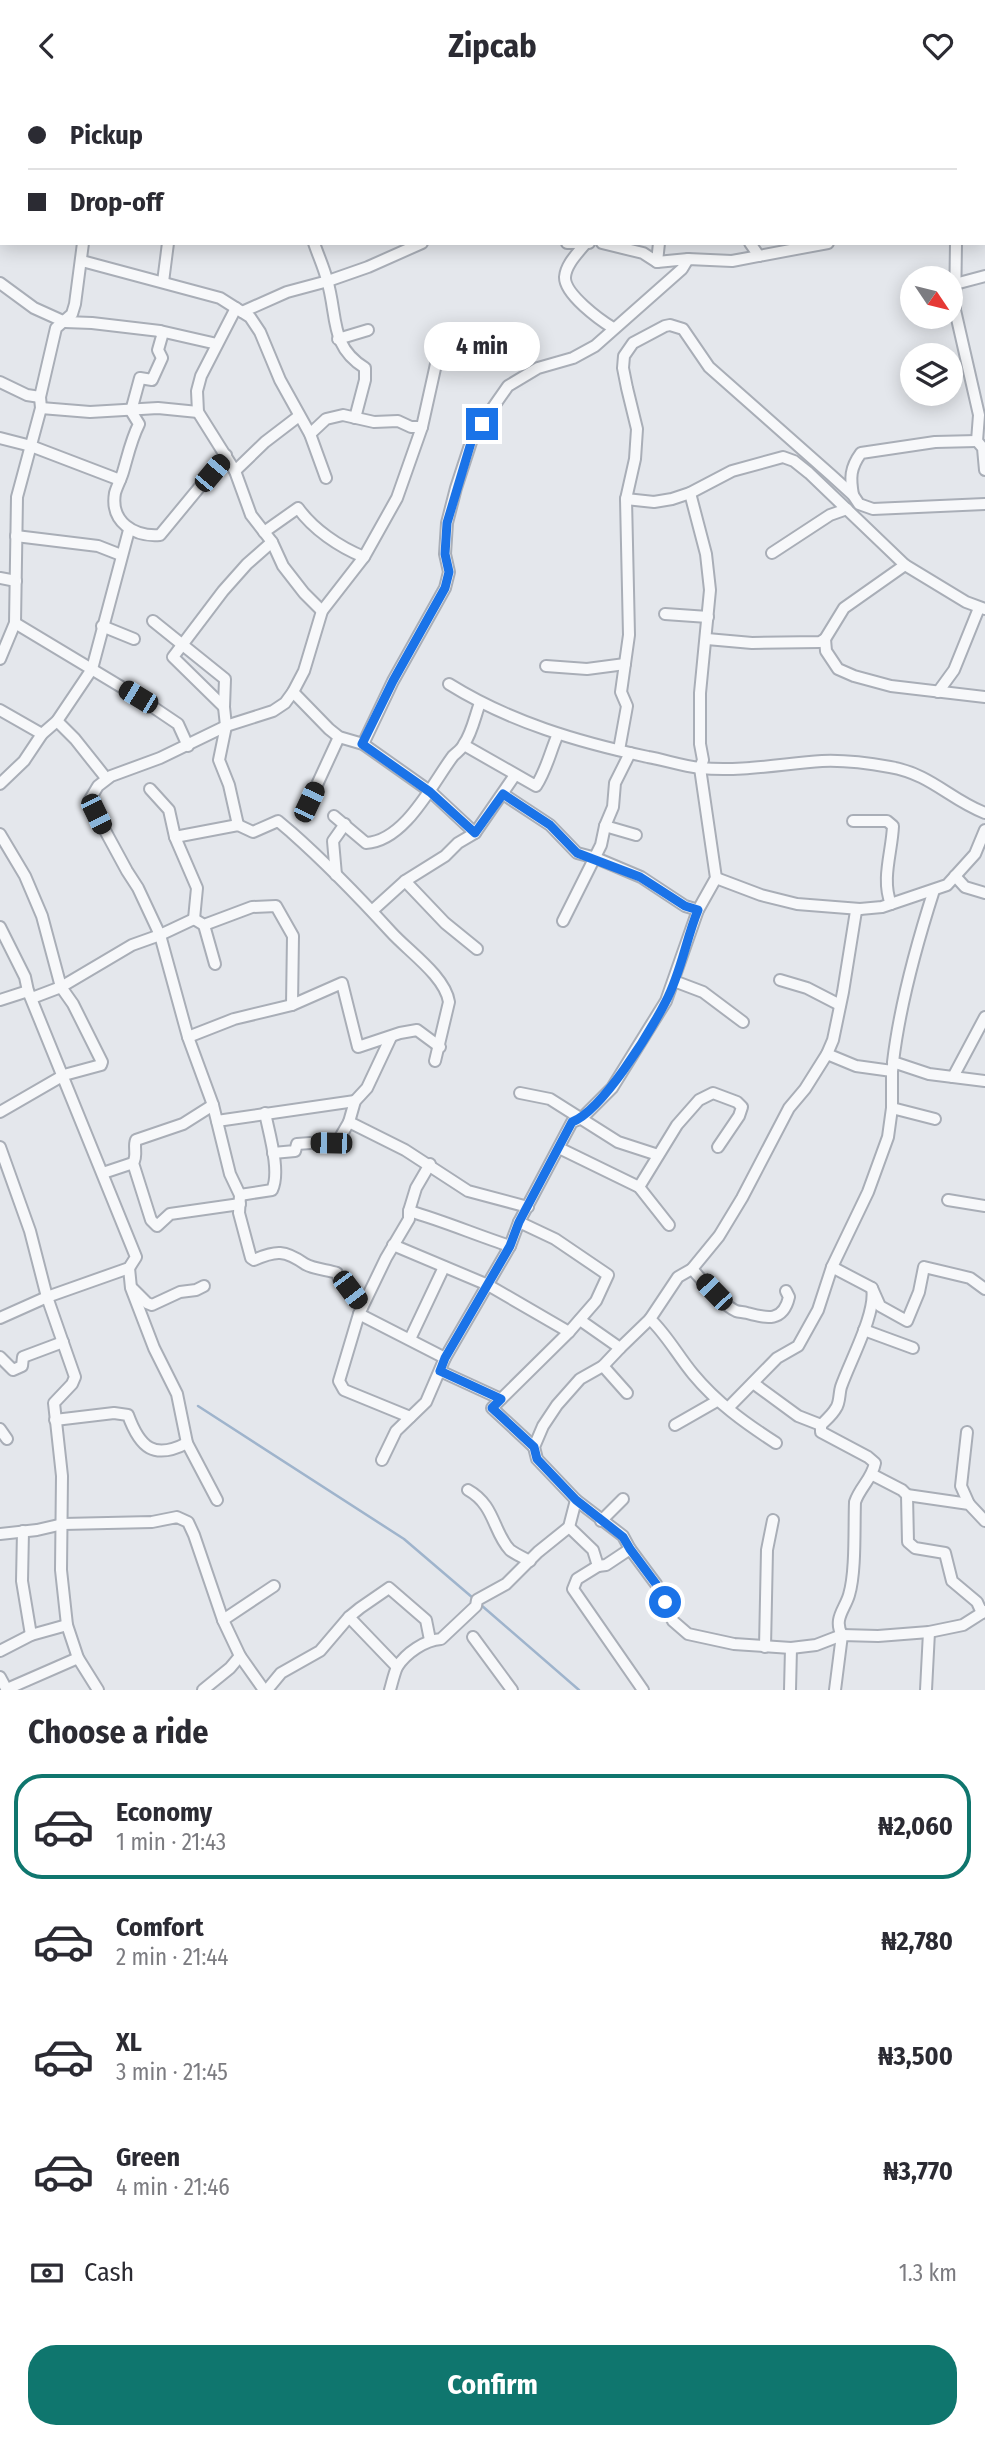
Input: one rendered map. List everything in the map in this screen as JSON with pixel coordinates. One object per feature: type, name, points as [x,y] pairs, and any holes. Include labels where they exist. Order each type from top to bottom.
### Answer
[{"type":"street","points":[[0,659],[15,624],[17,497],[31,446],[56,328],[72,314],[75,304],[83,245]]},
{"type":"street","points":[[163,282],[168,245]]},
{"type":"street","points":[[315,245],[328,281],[338,339],[345,352],[365,368],[365,380],[355,418]]},
{"type":"street","points":[[322,611],[283,566],[272,542],[251,515],[235,471],[198,412],[197,391],[201,376],[217,344],[239,310],[287,292],[328,281],[417,245]]},
{"type":"street","points":[[569,245],[571,262]]},
{"type":"street","points":[[586,245],[571,262],[565,277],[567,286],[592,314],[613,328]]},
{"type":"street","points":[[610,245],[643,253],[657,262],[688,259],[732,261],[817,245]]},
{"type":"street","points":[[657,262],[659,245]]},
{"type":"street","points":[[751,245],[759,256]]},
{"type":"street","points":[[955,266],[956,245]]},
{"type":"street","points":[[362,744],[393,681],[445,588],[449,572],[445,554],[447,523],[473,436],[508,386],[538,368],[573,358],[595,346],[682,269],[688,259]]},
{"type":"street","points":[[82,261],[220,298],[250,317],[310,434],[326,478]]},
{"type":"street","points":[[963,282],[985,276]]},
{"type":"street","points":[[0,283],[34,308],[65,322],[160,331],[217,344]]},
{"type":"street","points":[[563,921],[596,858],[613,807],[615,783],[624,752],[627,706],[621,692],[629,635],[626,499],[635,459],[637,429],[625,378],[624,356],[633,342],[670,325],[684,329],[709,367],[853,495],[859,504],[873,509],[985,504]]},
{"type":"street","points":[[959,329],[979,415],[978,441],[984,448],[985,470]]},
{"type":"street","points":[[338,339],[368,330]]},
{"type":"street","points":[[160,331],[162,335],[159,351],[162,358],[152,380],[140,378],[131,411],[139,424],[129,445],[115,492],[115,507],[129,530],[148,536],[160,535],[226,455]]},
{"type":"street","points":[[440,346],[422,427],[397,498],[364,557],[322,611],[304,671],[285,703],[273,711],[226,726],[188,746],[106,778],[89,801],[138,888],[160,935],[188,1038],[218,1121],[230,1174],[240,1199],[240,1220],[252,1259],[277,1252],[337,1273],[361,1310],[445,1358]]},
{"type":"street","points":[[0,382],[41,402],[90,412],[158,408],[198,412]]},
{"type":"street","points":[[310,434],[326,419],[343,415],[374,422],[398,421],[411,427],[422,427]]},
{"type":"street","points":[[235,471],[265,442],[299,416]]},
{"type":"street","points":[[0,438],[31,446],[120,480]]},
{"type":"street","points":[[853,495],[850,477],[853,463],[860,453],[935,442],[978,441]]},
{"type":"street","points":[[626,499],[654,502],[672,499],[690,493],[732,471],[783,457],[794,461],[905,565],[982,608],[954,670],[938,692]]},
{"type":"street","points":[[382,1461],[396,1431],[426,1402],[445,1358],[510,1246],[519,1222],[572,1122],[582,1118],[611,1088],[666,1000],[698,910],[716,878],[700,768],[703,760],[700,744],[701,693],[710,590],[706,554],[690,493]]},
{"type":"street","points":[[264,532],[298,508],[305,519],[333,540],[364,557]]},
{"type":"street","points":[[772,553],[830,515],[847,509]]},
{"type":"street","points":[[0,784],[24,761],[42,734],[57,721],[92,669],[129,530]]},
{"type":"street","points":[[16,536],[98,546],[121,555]]},
{"type":"street","points":[[224,706],[174,661],[173,657],[247,564],[272,542]]},
{"type":"street","points":[[707,639],[752,643],[820,642],[825,639],[844,608],[905,565]]},
{"type":"street","points":[[0,578],[16,581]]},
{"type":"street","points":[[665,614],[708,617]]},
{"type":"street","points":[[153,621],[225,679],[226,726],[219,760],[229,786],[238,825]]},
{"type":"street","points":[[15,624],[178,724],[188,746]]},
{"type":"street","points":[[102,626],[134,639]]},
{"type":"street","points":[[825,639],[826,651],[838,669],[891,686],[985,697]]},
{"type":"street","points":[[546,666],[587,669],[625,664]]},
{"type":"street","points":[[449,684],[480,703],[558,734],[624,752],[700,768],[744,768],[844,761],[893,768],[925,777],[965,805],[985,813]]},
{"type":"street","points":[[293,692],[318,721],[339,737],[362,744],[430,792],[475,833]]},
{"type":"street","points":[[334,816],[366,843],[390,836],[430,792],[452,758],[464,745],[480,703]]},
{"type":"street","points":[[0,710],[42,734]]},
{"type":"street","points":[[57,721],[106,778]]},
{"type":"street","points":[[464,745],[536,786],[549,764],[551,748],[558,734]]},
{"type":"street","points":[[309,802],[339,737]]},
{"type":"street","points":[[373,910],[405,881],[475,833],[515,775]]},
{"type":"street","points":[[150,789],[169,810],[176,837],[197,888],[199,922],[215,964]]},
{"type":"street","points":[[503,794],[550,825],[577,853],[640,877],[685,906],[698,910]]},
{"type":"street","points":[[176,837],[238,825],[253,832],[278,821],[373,910],[391,932],[430,970],[448,994],[449,1002],[435,1061]]},
{"type":"street","points":[[853,821],[887,821],[893,826],[887,879],[887,894],[891,904]]},
{"type":"street","points":[[336,875],[332,841],[345,824]]},
{"type":"street","points":[[605,826],[636,835]]},
{"type":"street","points":[[716,878],[761,895],[797,904],[860,909],[882,907],[947,885],[975,854],[985,829]]},
{"type":"street","points":[[0,834],[25,876],[42,916],[61,987],[74,1004],[102,1062],[101,1065],[64,1075],[0,1112]]},
{"type":"street","points":[[955,876],[965,887],[985,893]]},
{"type":"street","points":[[405,881],[445,923],[477,949]]},
{"type":"street","points":[[728,1408],[777,1358],[798,1346],[818,1310],[832,1267],[868,1192],[888,1137],[897,1028],[934,890]]},
{"type":"street","points":[[0,1000],[61,987],[132,945],[160,935],[252,907],[276,906],[293,936],[292,1005]]},
{"type":"street","points":[[534,1447],[543,1426],[557,1405],[580,1379],[603,1366],[650,1319],[677,1277],[692,1269],[719,1236],[789,1108],[805,1089],[833,1040],[856,911],[860,909]]},
{"type":"street","points":[[0,927],[25,977],[136,1257],[129,1268],[47,1297],[0,1318]]},
{"type":"street","points":[[780,980],[807,988],[840,1005]]},
{"type":"street","points":[[674,981],[703,992],[743,1022]]},
{"type":"street","points":[[188,1038],[234,1019],[292,1005],[342,983],[358,1047],[417,1030],[440,1047]]},
{"type":"street","points":[[953,1077],[985,1017]]},
{"type":"street","points":[[273,1153],[295,1151],[297,1144],[338,1141],[349,1122],[355,1101],[367,1089],[391,1037]]},
{"type":"street","points":[[827,1053],[856,1066],[912,1069],[985,1081]]},
{"type":"street","points":[[520,1093],[550,1099],[618,1142],[658,1155]]},
{"type":"street","points":[[639,1187],[677,1125],[699,1100],[713,1093],[737,1102],[742,1107],[718,1147]]},
{"type":"street","points":[[218,1121],[355,1101]]},
{"type":"street","points":[[213,1105],[183,1124],[136,1140],[134,1144],[134,1163],[151,1220],[157,1226],[170,1214],[272,1190],[275,1185],[273,1153],[265,1113]]},
{"type":"street","points":[[892,1108],[935,1119]]},
{"type":"street","points":[[349,1122],[377,1134],[430,1164],[468,1191],[528,1207]]},
{"type":"street","points":[[0,1147],[30,1231],[47,1297],[75,1377],[54,1403],[62,1476],[61,1570],[67,1625],[78,1658],[98,1690]]},
{"type":"street","points":[[559,1148],[639,1187],[669,1225]]},
{"type":"street","points":[[103,1173],[134,1163]]},
{"type":"street","points":[[410,1417],[344,1390],[338,1381],[361,1310],[409,1219],[416,1188],[430,1164]]},
{"type":"street","points":[[948,1200],[985,1206]]},
{"type":"street","points":[[410,1211],[433,1216],[510,1246]]},
{"type":"street","points":[[519,1222],[555,1239],[608,1275],[596,1301],[569,1332],[492,1408],[534,1447],[537,1459],[576,1500],[623,1537],[656,1584],[674,1621],[688,1634],[734,1644],[792,1649],[816,1645],[842,1635],[878,1636],[929,1632],[963,1625],[984,1612],[977,1602],[953,1581],[945,1553],[915,1548],[908,1542],[907,1495],[902,1489],[873,1475]]},
{"type":"street","points":[[393,1245],[488,1285],[569,1332]]},
{"type":"street","points":[[410,1339],[444,1267]]},
{"type":"street","points":[[832,1267],[872,1288],[880,1306],[907,1321],[919,1292],[924,1267],[970,1278],[985,1289]]},
{"type":"street","points":[[129,1268],[131,1288],[153,1347],[177,1394],[187,1443],[217,1500]]},
{"type":"street","points":[[692,1269],[736,1311],[759,1318],[780,1314],[788,1304],[786,1291]]},
{"type":"street","points":[[131,1288],[152,1305],[180,1292],[204,1286]]},
{"type":"street","points":[[835,1690],[842,1635],[839,1629],[839,1612],[849,1595],[855,1502],[858,1492],[873,1475],[875,1464],[869,1457],[821,1432],[821,1425],[837,1408],[839,1392],[870,1315],[874,1297],[872,1288]]},
{"type":"street","points":[[579,1319],[620,1348]]},
{"type":"street","points":[[650,1319],[662,1330],[673,1348],[717,1401],[776,1444]]},
{"type":"street","points":[[864,1330],[912,1348]]},
{"type":"street","points":[[0,1357],[13,1370],[22,1366],[23,1357],[63,1342]]},
{"type":"street","points":[[603,1366],[627,1393]]},
{"type":"street","points":[[440,1371],[501,1399]]},
{"type":"street","points":[[753,1383],[798,1416],[821,1425]]},
{"type":"street","points":[[675,1425],[717,1401]]},
{"type":"street","points":[[55,1420],[114,1413],[128,1415],[135,1434],[144,1446],[167,1451],[187,1443]]},
{"type":"street","points":[[967,1431],[961,1486],[969,1504],[985,1521]]},
{"type":"street","points":[[468,1490],[486,1506],[510,1549],[530,1561]]},
{"type":"street","points":[[907,1495],[969,1504]]},
{"type":"street","points":[[601,1521],[623,1499]]},
{"type":"street","points":[[390,1690],[397,1668],[407,1656],[430,1640],[441,1639],[476,1606],[478,1600],[506,1584],[569,1527],[576,1500]]},
{"type":"street","points":[[0,1534],[63,1524],[152,1522],[183,1518],[194,1535],[223,1621],[240,1657],[266,1690],[281,1673],[320,1651],[349,1617],[389,1588],[426,1621],[430,1640]]},
{"type":"street","points":[[765,1647],[767,1550],[773,1520]]},
{"type":"street","points":[[569,1527],[593,1550],[598,1566]]},
{"type":"street","points":[[23,1531],[22,1581],[31,1635]]},
{"type":"street","points":[[630,1549],[606,1565],[598,1566],[577,1579],[573,1588],[643,1690]]},
{"type":"street","points":[[223,1621],[274,1586]]},
{"type":"street","points":[[349,1617],[397,1668]]},
{"type":"street","points":[[0,1651],[31,1635],[67,1625]]},
{"type":"street","points":[[926,1690],[929,1632]]},
{"type":"street","points":[[473,1637],[512,1690]]},
{"type":"street","points":[[790,1690],[792,1649]]},
{"type":"street","points":[[203,1690],[240,1657]]},
{"type":"street","points":[[0,1679],[7,1690],[78,1658]]},
{"type":"waterway","points":[[198,1406],[404,1539],[473,1598]]},
{"type":"waterway","points":[[481,1605],[579,1690]]},
{"type":"route","points":[[482,424],[473,436],[447,523],[445,554],[449,572],[445,588],[393,681],[362,744],[430,792],[475,833],[503,794],[550,825],[577,853],[640,877],[685,906],[698,910],[666,1000],[611,1088],[582,1118],[572,1122],[519,1222],[510,1246],[440,1371],[501,1399],[492,1408],[534,1447],[537,1459],[576,1500],[623,1537],[656,1584],[665,1602]]}]
